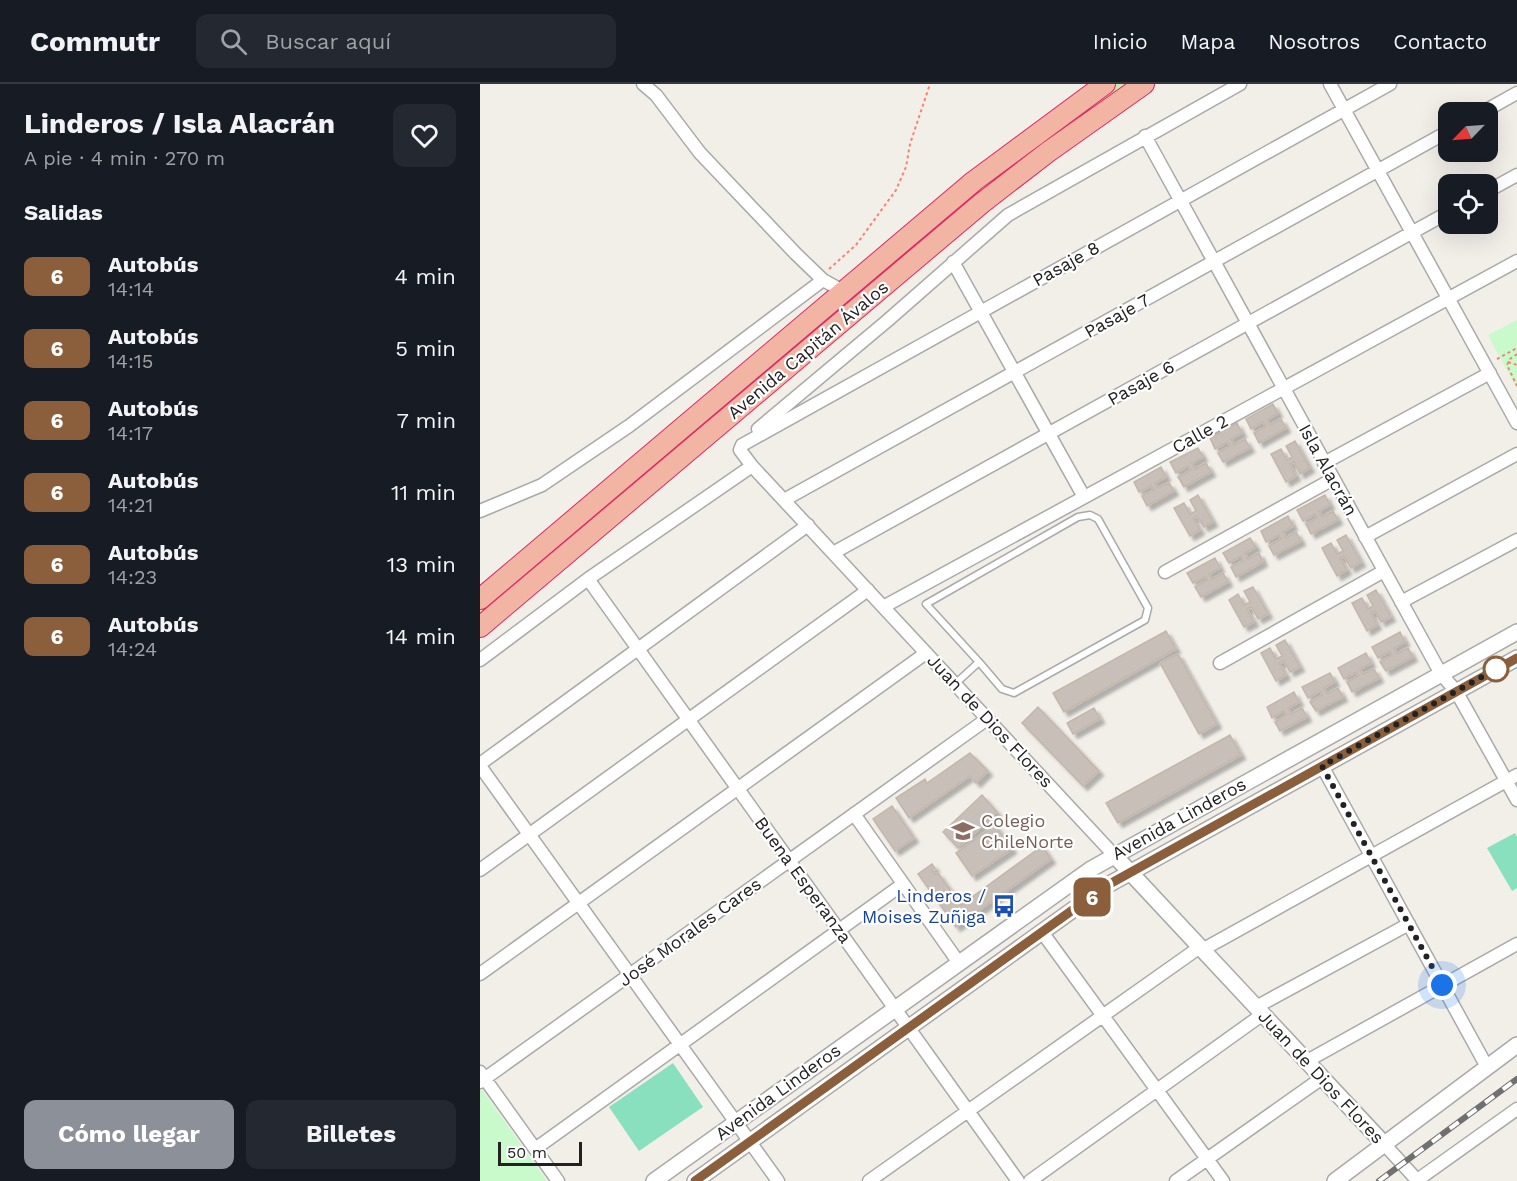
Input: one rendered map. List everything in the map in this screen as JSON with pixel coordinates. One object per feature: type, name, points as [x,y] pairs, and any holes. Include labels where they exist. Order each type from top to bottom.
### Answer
[{"type":"highway","name":"Avenida Capitán Ávalos","points":[[480,599],[987,171],[1105,84]]},
{"type":"highway","name":"Avenida Capitán Ávalos","points":[[480,627],[982,203],[1048,152],[1144,84]]},
{"type":"street","points":[[643,84],[656,95],[700,153],[823,280],[843,291]]},
{"type":"street","name":"Avenida Capitán Ávalos","points":[[742,445],[1000,220],[1239,84]]},
{"type":"street","points":[[1330,84],[1517,423]]},
{"type":"street","name":"Pasaje 8","points":[[742,445],[1390,84]]},
{"type":"street","points":[[1498,104],[1517,93]]},
{"type":"street","name":"Isla Alacrán","points":[[1145,136],[1441,674],[1456,691],[1512,778],[1517,801]]},
{"type":"street","name":"Pasaje 7","points":[[784,500],[1438,137]]},
{"type":"street","points":[[1498,185],[1517,175]]},
{"type":"street","name":"Pasaje 6","points":[[833,553],[1438,218]]},
{"type":"street","name":"Calle 2","points":[[883,607],[1517,261]]},
{"type":"street","points":[[953,262],[1084,497]]},
{"type":"street","points":[[480,511],[542,485],[629,426],[823,280]]},
{"type":"street","points":[[1324,463],[1490,373]]},
{"type":"street","name":"Juan de Dios Flores","points":[[742,445],[740,450],[752,466],[1417,1180]]},
{"type":"street","points":[[1365,537],[1517,454]]},
{"type":"street","points":[[480,660],[588,579],[752,466]]},
{"type":"street","points":[[1165,572],[1333,479]]},
{"type":"street","points":[[778,1181],[480,765],[808,525]]},
{"type":"street","points":[[1401,602],[1517,540]]},
{"type":"street","points":[[1221,663],[1384,571]]},
{"type":"street","name":"Buena Esperanza","points":[[588,579],[1018,1181]]},
{"type":"street","points":[[480,870],[868,590]]},
{"type":"street","name":"Avenida Linderos","points":[[654,1181],[1091,869],[1517,632]]},
{"type":"street","points":[[480,974],[926,653]]},
{"type":"street","name":"Avenida Linderos","points":[[695,1181],[1042,932],[1130,872],[1517,658]]},
{"type":"street","name":"José Morales Cares","points":[[482,1078],[630,975],[987,719]]},
{"type":"street","points":[[1322,766],[1487,1066]]},
{"type":"street","points":[[869,1181],[1201,948],[1512,778]]},
{"type":"street","points":[[854,814],[959,963]]},
{"type":"street","points":[[535,1149],[903,884]]},
{"type":"street","points":[[1030,1181],[1157,1090],[1260,1011],[1409,924]]},
{"type":"street","points":[[1042,932],[1223,1181]]},
{"type":"street","points":[[1307,1061],[1517,944]]},
{"type":"street","points":[[1335,1181],[1517,1045]]},
{"type":"street","points":[[482,1078],[558,1181]]},
{"type":"street","points":[[1176,1181],[1322,1078]]},
{"type":"street","points":[[1417,1180],[1517,1109]]},
{"type":"lane","points":[[1090,515],[1098,519],[1148,608],[1145,620],[1014,693],[1002,689],[979,662],[926,604],[1078,517],[1090,515]]},
{"type":"lane","points":[[955,684],[979,662]]},
{"type":"path","points":[[843,291],[828,270],[856,245],[896,190],[906,167],[910,144],[930,84]]},
{"type":"path","points":[[1497,359],[1517,348]]},
{"type":"path","points":[[1508,362],[1517,354]]},
{"type":"path","points":[[1508,362],[1517,365]]},
{"type":"path","points":[[1508,362],[1509,371],[1517,386]]},
{"type":"green space","points":[[1115,84],[1134,84],[480,621],[480,606],[756,372],[1051,130]]},
{"type":"green space","points":[[1517,320],[1517,389],[1488,335]]},
{"type":"green space","points":[[1515,833],[1517,837],[1517,888],[1512,891],[1487,848]]},
{"type":"green space","points":[[673,1063],[703,1107],[639,1151],[609,1107]]},
{"type":"green space","points":[[480,1087],[547,1181],[480,1181]]},
{"type":"building","points":[[1273,404],[1278,413],[1267,420],[1270,425],[1281,419],[1286,428],[1259,443],[1254,433],[1266,426],[1263,422],[1251,429],[1246,419]]},
{"type":"building","points":[[1237,423],[1242,433],[1231,439],[1234,445],[1245,439],[1250,448],[1223,462],[1218,453],[1230,446],[1227,442],[1215,449],[1210,438]]},
{"type":"building","points":[[1295,441],[1310,468],[1300,474],[1294,462],[1290,464],[1296,476],[1286,482],[1271,454],[1281,449],[1287,460],[1292,457],[1286,446]]},
{"type":"building","points":[[1198,448],[1203,457],[1192,463],[1195,469],[1206,463],[1211,472],[1184,487],[1178,477],[1191,470],[1188,466],[1176,473],[1170,462]]},
{"type":"building","points":[[1161,467],[1166,477],[1155,483],[1158,488],[1169,483],[1174,491],[1147,506],[1142,496],[1154,490],[1151,486],[1139,492],[1134,482]]},
{"type":"building","points":[[1198,495],[1213,522],[1204,527],[1197,516],[1193,518],[1200,530],[1190,536],[1174,508],[1184,503],[1190,514],[1196,511],[1190,500]]},
{"type":"building","points":[[1325,495],[1330,505],[1319,511],[1322,517],[1333,511],[1338,520],[1311,534],[1306,524],[1317,518],[1315,514],[1303,521],[1297,510]]},
{"type":"building","points":[[1288,516],[1293,526],[1283,532],[1286,538],[1296,532],[1301,541],[1274,555],[1269,546],[1281,539],[1279,535],[1266,542],[1261,531]]},
{"type":"building","points":[[1346,535],[1361,562],[1351,568],[1344,556],[1340,558],[1347,570],[1337,576],[1322,548],[1331,543],[1337,554],[1343,551],[1337,540]]},
{"type":"building","points":[[1250,538],[1256,547],[1245,553],[1248,559],[1259,553],[1263,562],[1236,577],[1231,567],[1243,561],[1241,556],[1229,563],[1223,553]]},
{"type":"building","points":[[1215,558],[1220,568],[1209,574],[1212,579],[1223,573],[1228,582],[1201,597],[1195,587],[1207,580],[1205,577],[1193,583],[1187,573]]},
{"type":"building","points":[[1253,587],[1268,614],[1258,619],[1252,607],[1247,609],[1254,622],[1244,627],[1229,600],[1238,594],[1244,605],[1250,602],[1244,591]]},
{"type":"building","points":[[1376,590],[1391,617],[1381,622],[1375,611],[1371,613],[1377,625],[1367,631],[1352,603],[1362,598],[1368,609],[1373,606],[1367,595]]},
{"type":"building","points":[[1166,631],[1176,649],[1064,712],[1053,693]]},
{"type":"building","points":[[1400,632],[1405,642],[1394,648],[1397,654],[1408,648],[1413,657],[1386,671],[1380,662],[1392,655],[1390,651],[1378,658],[1372,647]]},
{"type":"building","points":[[1285,640],[1300,667],[1290,672],[1284,661],[1279,663],[1286,675],[1276,681],[1261,653],[1270,648],[1276,659],[1282,656],[1276,645]]},
{"type":"building","points":[[1366,653],[1371,663],[1360,669],[1363,674],[1374,669],[1379,678],[1352,692],[1347,682],[1358,676],[1356,672],[1344,679],[1338,668]]},
{"type":"building","points":[[1178,654],[1217,724],[1199,734],[1160,663]]},
{"type":"building","points":[[1330,673],[1335,682],[1324,688],[1327,694],[1338,688],[1343,697],[1316,711],[1310,702],[1322,695],[1320,691],[1308,698],[1302,687]]},
{"type":"building","points":[[1294,692],[1299,702],[1288,708],[1291,714],[1302,708],[1307,717],[1280,731],[1275,722],[1286,715],[1284,711],[1272,718],[1267,707]]},
{"type":"building","points":[[1038,707],[1099,771],[1083,786],[1022,723]]},
{"type":"building","points":[[1094,708],[1100,719],[1073,734],[1067,723]]},
{"type":"building","points":[[1230,735],[1241,755],[1118,823],[1106,803]]},
{"type":"building","points":[[970,753],[988,771],[976,783],[970,776],[909,818],[896,798],[925,779],[927,783]]},
{"type":"building","points":[[982,795],[997,812],[958,848],[943,832]]},
{"type":"building","points":[[892,806],[914,838],[895,851],[873,819]]},
{"type":"building","points":[[995,825],[1012,849],[972,876],[956,853]]},
{"type":"building","points":[[1042,846],[1051,859],[956,927],[918,874],[932,864],[935,868],[932,870],[935,874],[938,873],[961,905]]},
{"type":"railway","points":[[1379,1181],[1517,1079]]},
{"type":"bus line","name":"6","points":[[695,1181],[1106,886],[1517,658]]},
{"type":"place","name":"Colegio ChileNorte","points":[[963,831]]},
{"type":"place","name":"Linderos / Moises Zuñiga","points":[[1004,906]]},
{"type":"route","points":[[1442,985],[1322,766],[1496,669]]}]
